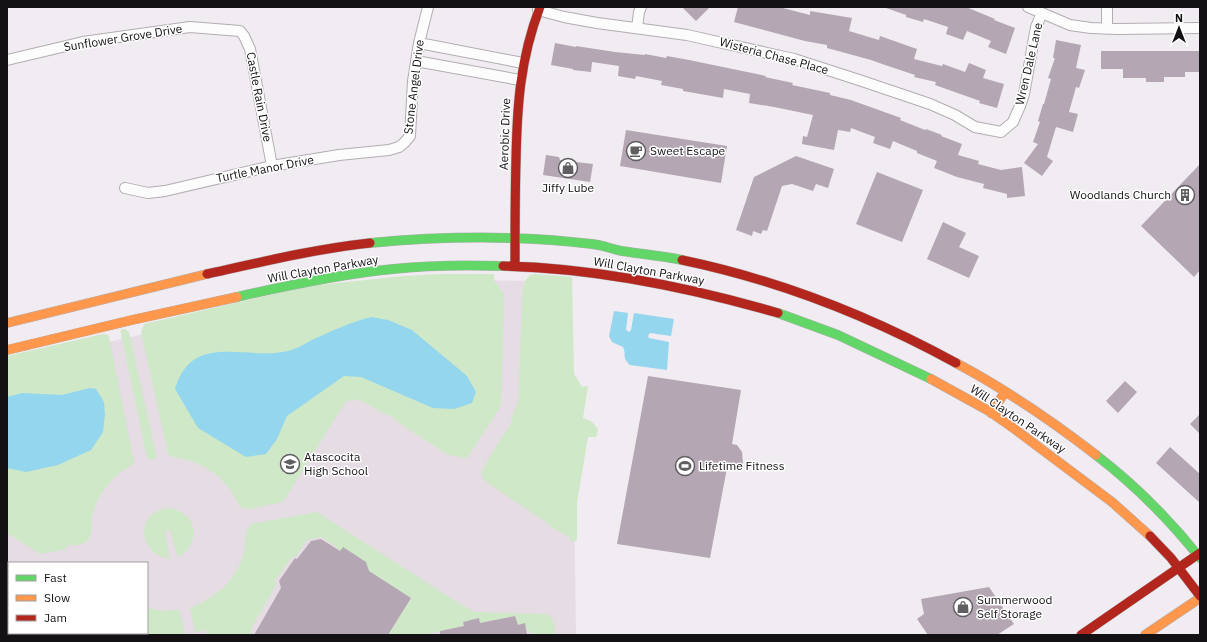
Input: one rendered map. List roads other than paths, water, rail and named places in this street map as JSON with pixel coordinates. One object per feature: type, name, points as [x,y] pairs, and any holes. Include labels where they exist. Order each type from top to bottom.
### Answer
[{"type":"main road","name":"Aerobic Drive","points":[[515,265],[517,130],[520,80],[530,35],[539,8]]},
{"type":"main road","name":"Will Clayton Parkway","points":[[7,323],[296,254],[412,240],[449,238],[515,238],[595,244],[610,248],[663,256],[748,276],[796,291],[849,311],[904,335],[956,362],[1047,419],[1082,444],[1130,483],[1168,519],[1199,555]]},
{"type":"main road","name":"Will Clayton Parkway","points":[[7,350],[132,320],[318,280],[416,267],[494,265],[536,266],[618,276],[670,285],[724,298],[778,314],[832,333],[873,351],[960,394],[991,413],[1107,497],[1159,545],[1179,568],[1200,597]]},
{"type":"main road","points":[[991,413],[1005,392]]},
{"type":"main road","points":[[1081,635],[1199,555]]},
{"type":"main road","points":[[1145,635],[1200,597]]},
{"type":"street","name":"Stone Angel Drive","points":[[404,143],[410,136],[413,81],[419,43],[428,7]]},
{"type":"street","points":[[637,28],[641,7]]},
{"type":"street","points":[[1028,7],[1070,25],[1091,28],[1200,28]]},
{"type":"street","points":[[1107,7],[1107,29]]},
{"type":"street","name":"Wisteria Chase Place","points":[[539,8],[564,16],[598,23],[700,37],[794,59],[930,104],[955,115],[975,127],[1001,132]]},
{"type":"street","name":"Wren Dale Lane","points":[[1001,132],[1013,122],[1020,106],[1024,94],[1036,27],[1042,13]]},
{"type":"street","name":"Sunflower Grove Drive","points":[[7,60],[83,42],[190,27],[240,31]]},
{"type":"street","name":"Castle Rain Drive","points":[[240,31],[250,49],[272,166]]},
{"type":"street","points":[[419,43],[523,63]]},
{"type":"street","points":[[416,61],[520,80]]},
{"type":"street","name":"Turtle Manor Drive","points":[[125,188],[148,193],[165,191],[272,166],[389,150],[399,147],[404,143]]},
{"type":"water","points":[[614,311],[628,313],[626,330],[629,332],[631,330],[634,313],[674,319],[671,336],[650,333],[648,336],[649,338],[669,342],[667,370],[630,365],[627,362],[623,347],[612,342],[609,336]]},
{"type":"water","points":[[371,317],[388,320],[412,330],[467,376],[476,392],[472,403],[454,409],[433,408],[361,377],[344,376],[287,416],[277,439],[266,454],[246,457],[198,428],[175,389],[183,371],[194,360],[207,354],[222,352],[272,353],[288,351],[356,321]]},
{"type":"water","points":[[90,388],[96,389],[104,402],[105,415],[103,432],[91,450],[58,465],[26,472],[7,468],[7,397],[22,393],[62,395]]},
{"type":"place","name":"Sweet Escape","points":[[636,151]]},
{"type":"place","name":"Jiffy Lube","points":[[568,168]]},
{"type":"place","name":"Woodlands Church","points":[[1185,195]]},
{"type":"place","name":"Atascocita High School","points":[[290,464]]},
{"type":"place","name":"Lifetime Fitness","points":[[685,466]]},
{"type":"place","name":"Summerwood Self Storage","points":[[963,607]]}]
